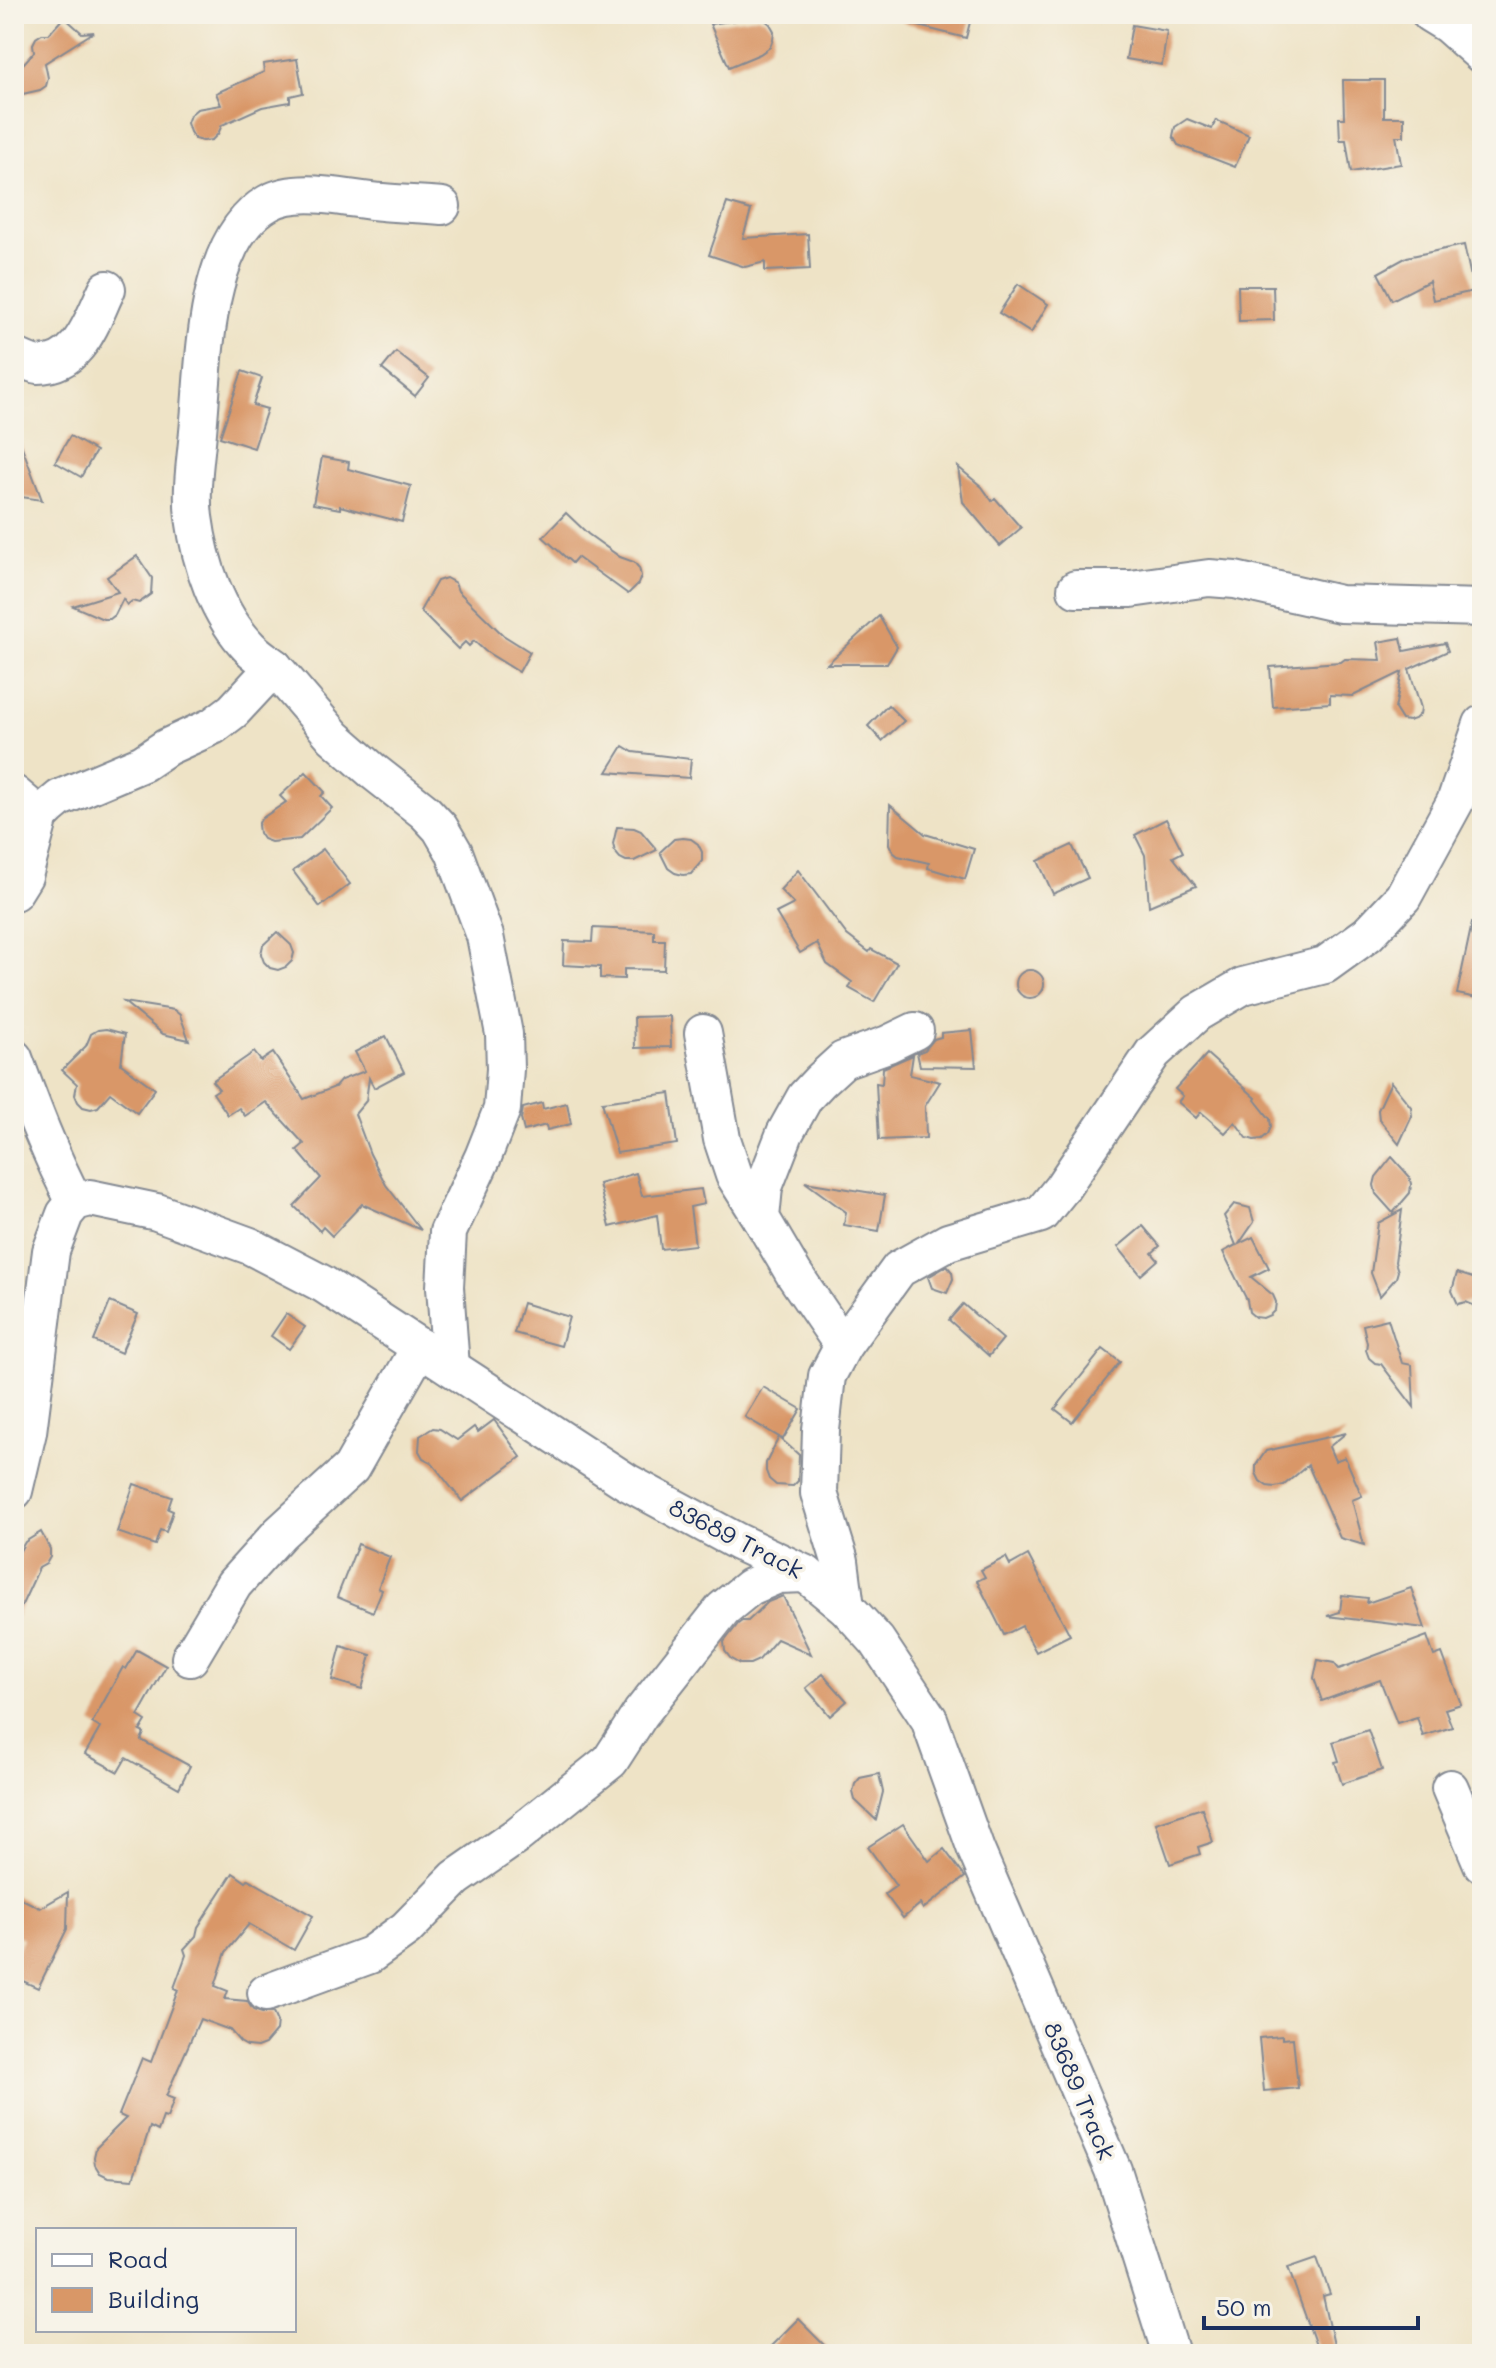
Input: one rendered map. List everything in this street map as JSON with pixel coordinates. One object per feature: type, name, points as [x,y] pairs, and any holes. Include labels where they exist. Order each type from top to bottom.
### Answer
[{"type":"street","points":[[1430,14],[1448,25],[1482,55]]},
{"type":"street","points":[[442,206],[332,195],[299,195],[273,200],[245,221],[233,239],[212,297],[193,514],[210,580],[223,613],[251,649],[274,667],[334,737],[440,828],[454,852],[485,936],[504,1034],[502,1109],[448,1232],[445,1287],[451,1367]]},
{"type":"street","points":[[14,356],[36,365],[58,361],[73,352],[107,289]]},
{"type":"street","points":[[1076,589],[1131,589],[1209,578],[1235,580],[1340,604],[1482,608]]},
{"type":"street","points":[[14,892],[24,876],[27,805],[60,798],[143,763],[167,747],[213,726],[233,711],[274,667]]},
{"type":"street","points":[[846,1607],[840,1561],[819,1493],[827,1376],[843,1346],[899,1269],[948,1242],[1041,1214],[1153,1053],[1197,1013],[1243,986],[1325,965],[1368,934],[1403,897],[1455,802],[1482,724]]},
{"type":"street","points":[[761,1218],[764,1187],[785,1133],[805,1097],[843,1060],[915,1031]]},
{"type":"street","points":[[703,1033],[722,1139],[734,1175],[794,1274],[843,1346]]},
{"type":"street","points":[[14,1058],[36,1119],[75,1202],[65,1214],[51,1251],[28,1432],[14,1491]]},
{"type":"street","name":"83689 Track","points":[[75,1202],[90,1198],[142,1208],[250,1246],[323,1284],[627,1482],[738,1542],[806,1574],[846,1607],[877,1641],[929,1719],[976,1850],[1113,2170],[1171,2354]]},
{"type":"street","points":[[190,1658],[234,1584],[280,1533],[351,1468],[420,1347]]},
{"type":"street","points":[[266,1993],[370,1955],[406,1929],[456,1878],[515,1837],[610,1761],[641,1713],[723,1609],[750,1587],[778,1575],[806,1574]]},
{"type":"street","points":[[1450,1788],[1482,1864]]},
{"type":"building","points":[[903,14],[972,14],[966,38],[902,22]]},
{"type":"building","points":[[64,17],[82,33],[94,32],[45,63],[46,86],[14,96],[14,74],[34,52],[36,38],[49,34]]},
{"type":"building","points":[[757,17],[764,19],[774,31],[770,47],[729,67],[710,24]]},
{"type":"building","points":[[1132,25],[1167,31],[1162,65],[1126,59]]},
{"type":"building","points":[[297,59],[303,93],[290,96],[290,102],[262,107],[222,125],[212,140],[195,139],[187,123],[190,115],[197,109],[221,105],[216,93],[264,72],[263,64]]},
{"type":"building","points":[[1343,80],[1384,80],[1384,117],[1404,117],[1404,136],[1396,136],[1401,164],[1351,172],[1346,140],[1340,140],[1339,118],[1344,118]]},
{"type":"building","points":[[1187,119],[1212,129],[1216,120],[1249,135],[1235,167],[1178,145],[1173,136],[1175,127]]},
{"type":"building","points":[[727,203],[751,210],[743,238],[808,234],[810,269],[765,271],[765,262],[745,267],[709,255]]},
{"type":"building","points":[[1464,245],[1474,291],[1433,300],[1429,281],[1392,300],[1378,273],[1407,257]]},
{"type":"building","points":[[1018,284],[1048,304],[1031,333],[999,313]]},
{"type":"building","points":[[1238,286],[1273,286],[1274,320],[1239,321]]},
{"type":"building","points":[[396,352],[429,378],[415,396],[382,369]]},
{"type":"building","points":[[242,371],[262,378],[253,405],[267,409],[254,448],[220,437]]},
{"type":"building","points":[[16,431],[42,500],[14,496]]},
{"type":"building","points":[[70,436],[96,451],[81,477],[55,462]]},
{"type":"building","points":[[322,457],[349,462],[348,469],[411,486],[402,522],[340,506],[340,509],[313,504]]},
{"type":"building","points":[[958,467],[982,487],[992,501],[995,498],[1021,528],[1000,546],[963,502]]},
{"type":"building","points":[[566,513],[588,534],[639,568],[641,576],[638,584],[628,594],[577,557],[572,563],[543,537]]},
{"type":"building","points":[[137,556],[152,578],[151,594],[139,603],[132,601],[127,605],[123,599],[110,619],[73,606],[118,592],[107,577]]},
{"type":"building","points":[[446,578],[455,583],[458,591],[503,635],[530,652],[519,672],[474,641],[469,646],[465,642],[458,649],[420,611],[437,581]]},
{"type":"building","points":[[879,616],[897,647],[887,664],[827,664]]},
{"type":"building","points":[[1401,638],[1404,651],[1445,643],[1448,651],[1409,669],[1421,708],[1415,719],[1402,720],[1395,709],[1402,672],[1353,696],[1330,695],[1330,703],[1273,707],[1270,667],[1341,662],[1345,659],[1381,660],[1378,642]]},
{"type":"building","points":[[888,705],[904,721],[882,741],[868,726]]},
{"type":"building","points":[[623,746],[633,752],[691,759],[689,778],[607,772]]},
{"type":"building","points":[[306,772],[325,792],[321,796],[332,808],[300,839],[271,842],[263,839],[258,825],[261,819],[286,802],[280,796]]},
{"type":"building","points":[[890,805],[925,834],[974,849],[965,879],[928,868],[929,863],[893,852],[889,844]]},
{"type":"building","points":[[1166,819],[1183,852],[1173,857],[1196,886],[1149,906],[1145,855],[1135,835]]},
{"type":"building","points":[[617,827],[641,831],[657,850],[634,861],[620,858],[613,844]]},
{"type":"building","points":[[683,838],[698,844],[702,861],[691,874],[683,875],[668,868],[660,852],[674,839]]},
{"type":"building","points":[[1072,845],[1088,878],[1053,894],[1038,861]]},
{"type":"building","points":[[323,849],[350,884],[320,907],[293,871]]},
{"type":"building","points":[[798,870],[847,935],[869,952],[871,949],[897,963],[874,1002],[849,988],[852,982],[827,964],[817,943],[800,953],[776,913],[794,904],[780,890]]},
{"type":"building","points":[[1472,923],[1482,924],[1482,999],[1457,994]]},
{"type":"building","points":[[593,928],[654,931],[654,940],[665,940],[664,970],[624,969],[624,979],[600,978],[600,967],[563,965],[564,941],[592,942]]},
{"type":"building","points":[[277,932],[291,945],[294,953],[292,961],[278,970],[270,968],[261,954],[263,945]]},
{"type":"building","points":[[1030,970],[1040,974],[1044,984],[1040,994],[1030,998],[1020,994],[1016,984],[1020,974]]},
{"type":"building","points":[[124,1002],[174,1010],[180,1015],[189,1040],[163,1034]]},
{"type":"building","points":[[670,1016],[671,1047],[635,1048],[634,1017]]},
{"type":"building","points":[[106,1029],[125,1034],[121,1064],[155,1089],[137,1113],[110,1093],[98,1107],[83,1107],[75,1095],[77,1084],[62,1070],[86,1046],[91,1034]]},
{"type":"building","points":[[972,1030],[976,1067],[920,1066],[917,1053],[941,1037],[941,1033]]},
{"type":"building","points":[[386,1036],[404,1072],[374,1088],[369,1078],[366,1101],[355,1114],[386,1185],[421,1230],[362,1204],[332,1236],[323,1227],[320,1231],[294,1206],[321,1178],[297,1150],[304,1144],[266,1102],[245,1116],[239,1108],[228,1115],[213,1093],[219,1089],[212,1081],[254,1052],[261,1061],[273,1053],[304,1099],[365,1071],[355,1052]]},
{"type":"building","points":[[1207,1054],[1256,1098],[1270,1119],[1271,1127],[1262,1139],[1247,1138],[1235,1122],[1225,1133],[1201,1112],[1196,1118],[1178,1102],[1183,1096],[1175,1089]]},
{"type":"building","points":[[913,1055],[910,1075],[940,1082],[925,1106],[926,1138],[879,1140],[876,1083],[882,1084],[883,1068]]},
{"type":"building","points":[[1391,1082],[1411,1107],[1412,1116],[1399,1144],[1379,1119],[1378,1110]]},
{"type":"building","points":[[670,1093],[677,1144],[617,1153],[602,1102]]},
{"type":"building","points":[[542,1103],[543,1109],[567,1103],[571,1124],[547,1130],[546,1125],[524,1131],[521,1119],[523,1108]]},
{"type":"building","points":[[1392,1157],[1409,1176],[1411,1184],[1410,1193],[1393,1213],[1376,1194],[1374,1185],[1376,1177]]},
{"type":"building","points":[[636,1173],[642,1196],[701,1189],[704,1204],[690,1207],[695,1245],[661,1249],[657,1215],[610,1227],[599,1184]]},
{"type":"building","points":[[805,1182],[885,1195],[879,1231],[844,1225],[846,1212]]},
{"type":"building","points":[[1234,1204],[1250,1208],[1254,1222],[1239,1244],[1253,1237],[1269,1268],[1251,1277],[1273,1295],[1276,1302],[1275,1310],[1263,1318],[1249,1312],[1247,1300],[1223,1252],[1236,1245],[1224,1216]]},
{"type":"building","points":[[1402,1210],[1395,1262],[1398,1271],[1396,1278],[1380,1296],[1371,1273],[1378,1223]]},
{"type":"building","points":[[1143,1226],[1160,1246],[1152,1253],[1158,1260],[1141,1275],[1118,1247]]},
{"type":"building","points":[[947,1266],[953,1279],[947,1293],[932,1288],[928,1277]]},
{"type":"building","points":[[1457,1273],[1482,1281],[1482,1309],[1466,1302],[1458,1304],[1452,1291]]},
{"type":"building","points":[[110,1302],[138,1314],[121,1353],[94,1341]]},
{"type":"building","points":[[523,1303],[569,1317],[561,1346],[514,1333]]},
{"type":"building","points":[[963,1304],[1003,1339],[989,1356],[949,1320]]},
{"type":"building","points":[[286,1314],[305,1327],[289,1349],[271,1336]]},
{"type":"building","points":[[1388,1319],[1402,1363],[1412,1365],[1414,1407],[1381,1364],[1369,1358],[1366,1350],[1363,1325]]},
{"type":"building","points":[[1103,1349],[1120,1362],[1072,1422],[1055,1409]]},
{"type":"building","points":[[763,1387],[801,1409],[783,1439],[780,1438],[799,1455],[798,1481],[793,1486],[776,1485],[766,1471],[766,1463],[779,1437],[745,1417]]},
{"type":"building","points":[[494,1420],[521,1457],[462,1501],[431,1462],[423,1458],[419,1451],[420,1436],[433,1428],[457,1440],[474,1427],[478,1432]]},
{"type":"building","points":[[1346,1433],[1329,1447],[1335,1461],[1345,1457],[1362,1496],[1352,1500],[1364,1545],[1340,1538],[1308,1465],[1284,1485],[1275,1487],[1260,1481],[1256,1473],[1256,1465],[1266,1451]]},
{"type":"building","points":[[134,1484],[172,1497],[168,1509],[173,1511],[166,1532],[160,1530],[155,1545],[117,1532]]},
{"type":"building","points":[[41,1532],[50,1549],[50,1557],[39,1568],[14,1622],[14,1561],[25,1542]]},
{"type":"building","points":[[358,1544],[390,1557],[373,1612],[337,1597]]},
{"type":"building","points":[[1028,1555],[1070,1635],[1036,1652],[1022,1626],[1004,1635],[977,1581],[985,1577],[981,1570],[1006,1557],[1010,1565]]},
{"type":"building","points":[[1411,1588],[1425,1628],[1327,1616],[1340,1612],[1342,1595],[1368,1598],[1367,1603]]},
{"type":"building","points":[[783,1596],[811,1654],[777,1639],[759,1660],[750,1664],[740,1664],[731,1659],[725,1651],[724,1642],[738,1624],[748,1621],[768,1602]]},
{"type":"building","points":[[1427,1636],[1434,1656],[1442,1653],[1461,1704],[1445,1709],[1452,1727],[1423,1736],[1417,1717],[1397,1723],[1380,1680],[1322,1701],[1314,1678],[1318,1660],[1334,1663],[1339,1669]]},
{"type":"building","points":[[341,1646],[371,1655],[362,1689],[332,1680]]},
{"type":"building","points":[[137,1650],[166,1666],[138,1716],[146,1721],[140,1731],[144,1733],[141,1740],[190,1766],[179,1788],[126,1758],[118,1772],[85,1754],[100,1728],[92,1723],[123,1667],[126,1669]]},
{"type":"building","points":[[823,1674],[847,1701],[830,1716],[806,1688]]},
{"type":"building","points":[[1368,1730],[1382,1770],[1342,1784],[1333,1742]]},
{"type":"building","points":[[879,1774],[883,1792],[876,1820],[855,1800],[853,1792],[860,1778]]},
{"type":"building","points":[[1202,1808],[1213,1842],[1198,1847],[1200,1854],[1170,1864],[1156,1823]]},
{"type":"building","points":[[903,1824],[929,1861],[944,1849],[965,1877],[923,1909],[920,1904],[903,1918],[885,1894],[896,1886],[868,1847]]},
{"type":"building","points":[[233,1873],[313,1916],[294,1950],[249,1924],[226,1952],[215,1986],[228,1991],[225,1999],[247,2001],[253,2010],[273,2013],[277,2022],[276,2031],[265,2044],[247,2046],[230,2030],[200,2019],[166,2096],[174,2099],[167,2118],[163,2117],[158,2131],[150,2127],[133,2179],[108,2177],[100,2173],[95,2165],[96,2148],[126,2118],[119,2115],[142,2058],[151,2062],[178,1990],[174,1988],[186,1955],[184,1949],[196,1936],[198,1927]]},
{"type":"building","points":[[68,1892],[67,1929],[38,1988],[14,1977],[14,1958],[23,1938],[14,1934],[14,1895],[40,1908]]},
{"type":"building","points":[[1282,2036],[1282,2039],[1293,2038],[1298,2088],[1264,2091],[1259,2038]]},
{"type":"building","points":[[1317,2257],[1330,2294],[1323,2296],[1336,2354],[1319,2354],[1288,2267]]},
{"type":"building","points":[[798,2319],[833,2354],[763,2354]]}]
